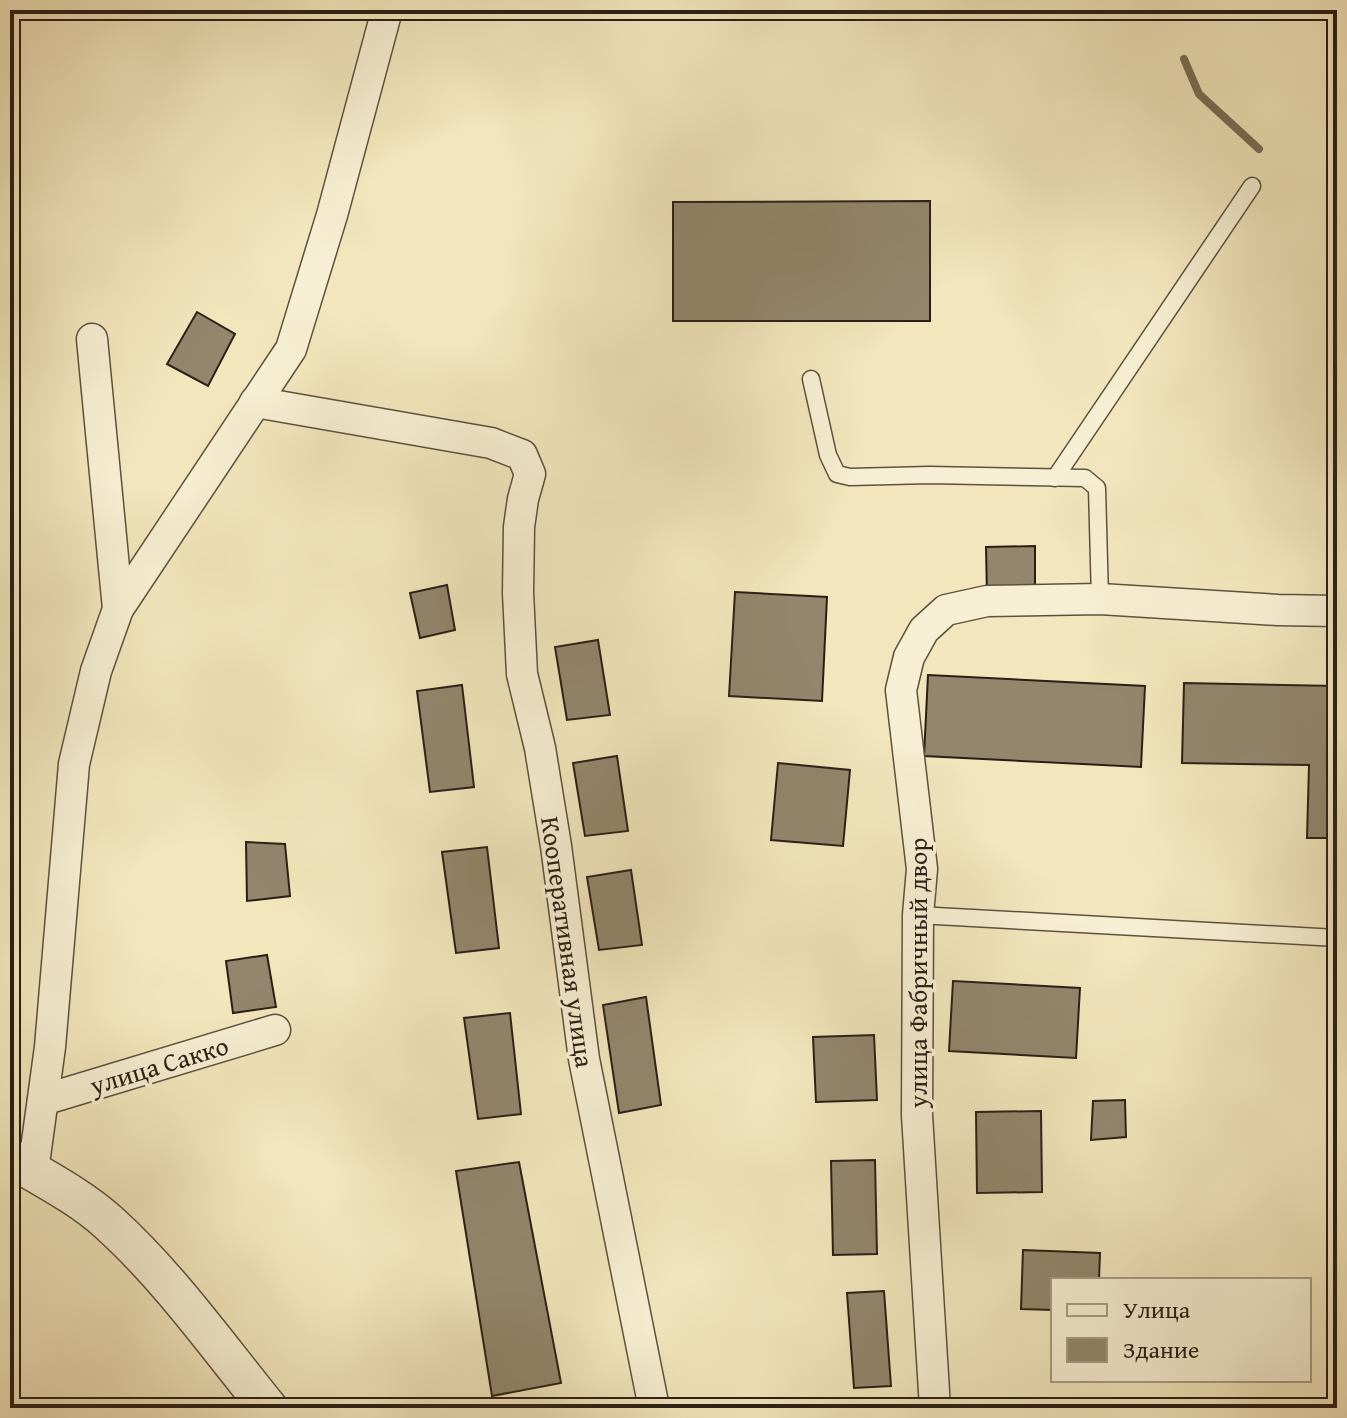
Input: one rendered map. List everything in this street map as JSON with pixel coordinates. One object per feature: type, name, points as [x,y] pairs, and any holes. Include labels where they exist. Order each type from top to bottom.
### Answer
[{"type":"street","points":[[268,1408],[163,1279],[117,1231],[80,1200],[21,1164],[43,1100],[74,764],[96,671],[118,609],[291,349],[332,215],[387,10]]},
{"type":"street","points":[[92,339],[118,609]]},
{"type":"street","name":"Кооперативная улица","points":[[255,402],[491,443],[522,455],[530,474],[519,527],[522,674],[540,748],[556,846],[584,1059],[654,1408]]},
{"type":"street","name":"улица Фабричный двор","points":[[935,1408],[917,1115],[918,915],[922,869],[901,690],[909,657],[924,630],[946,610],[987,601],[1100,599],[1337,611]]},
{"type":"street","name":"улица Сакко","points":[[43,1100],[275,1030]]},
{"type":"lane","points":[[1055,478],[1252,186]]},
{"type":"lane","points":[[811,379],[828,455],[837,474],[850,477],[1085,478],[1097,488],[1100,599]]},
{"type":"lane","points":[[918,915],[1337,938]]},
{"type":"building","points":[[930,201],[930,321],[673,321],[673,202]]},
{"type":"building","points":[[197,312],[235,334],[208,386],[167,364]]},
{"type":"building","points":[[10,395],[19,395],[14,439],[10,439]]},
{"type":"building","points":[[1035,546],[1035,594],[987,595],[986,547]]},
{"type":"building","points":[[447,585],[455,630],[420,638],[410,593]]},
{"type":"building","points":[[735,592],[827,597],[822,701],[729,696]]},
{"type":"building","points":[[598,640],[610,715],[567,720],[555,647]]},
{"type":"building","points":[[928,675],[1145,686],[1141,767],[924,756]]},
{"type":"building","points":[[1184,683],[1337,686],[1337,838],[1307,838],[1309,765],[1182,763]]},
{"type":"building","points":[[462,685],[474,787],[430,792],[417,691]]},
{"type":"building","points":[[617,756],[628,831],[585,836],[573,763]]},
{"type":"building","points":[[778,763],[850,770],[843,846],[771,840]]},
{"type":"building","points":[[246,842],[285,844],[290,896],[247,901]]},
{"type":"building","points":[[487,847],[499,948],[456,953],[442,852]]},
{"type":"building","points":[[631,870],[642,945],[599,950],[587,877]]},
{"type":"building","points":[[267,955],[276,1007],[233,1013],[226,961]]},
{"type":"building","points":[[953,981],[1080,988],[1076,1058],[949,1051]]},
{"type":"building","points":[[646,997],[661,1105],[619,1113],[603,1005]]},
{"type":"building","points":[[510,1013],[521,1114],[478,1119],[464,1018]]},
{"type":"building","points":[[874,1035],[877,1100],[816,1102],[813,1037]]},
{"type":"building","points":[[1125,1100],[1126,1137],[1091,1140],[1093,1101]]},
{"type":"building","points":[[1041,1111],[1042,1192],[977,1193],[976,1112]]},
{"type":"building","points":[[875,1160],[877,1254],[833,1255],[831,1161]]},
{"type":"building","points":[[519,1162],[561,1383],[492,1396],[456,1171]]},
{"type":"building","points":[[1023,1250],[1100,1253],[1099,1278],[1051,1278],[1051,1310],[1021,1309]]},
{"type":"building","points":[[884,1291],[891,1386],[854,1388],[847,1293]]},
{"type":"waterway","points":[[1184,59],[1199,94],[1259,149]]}]
